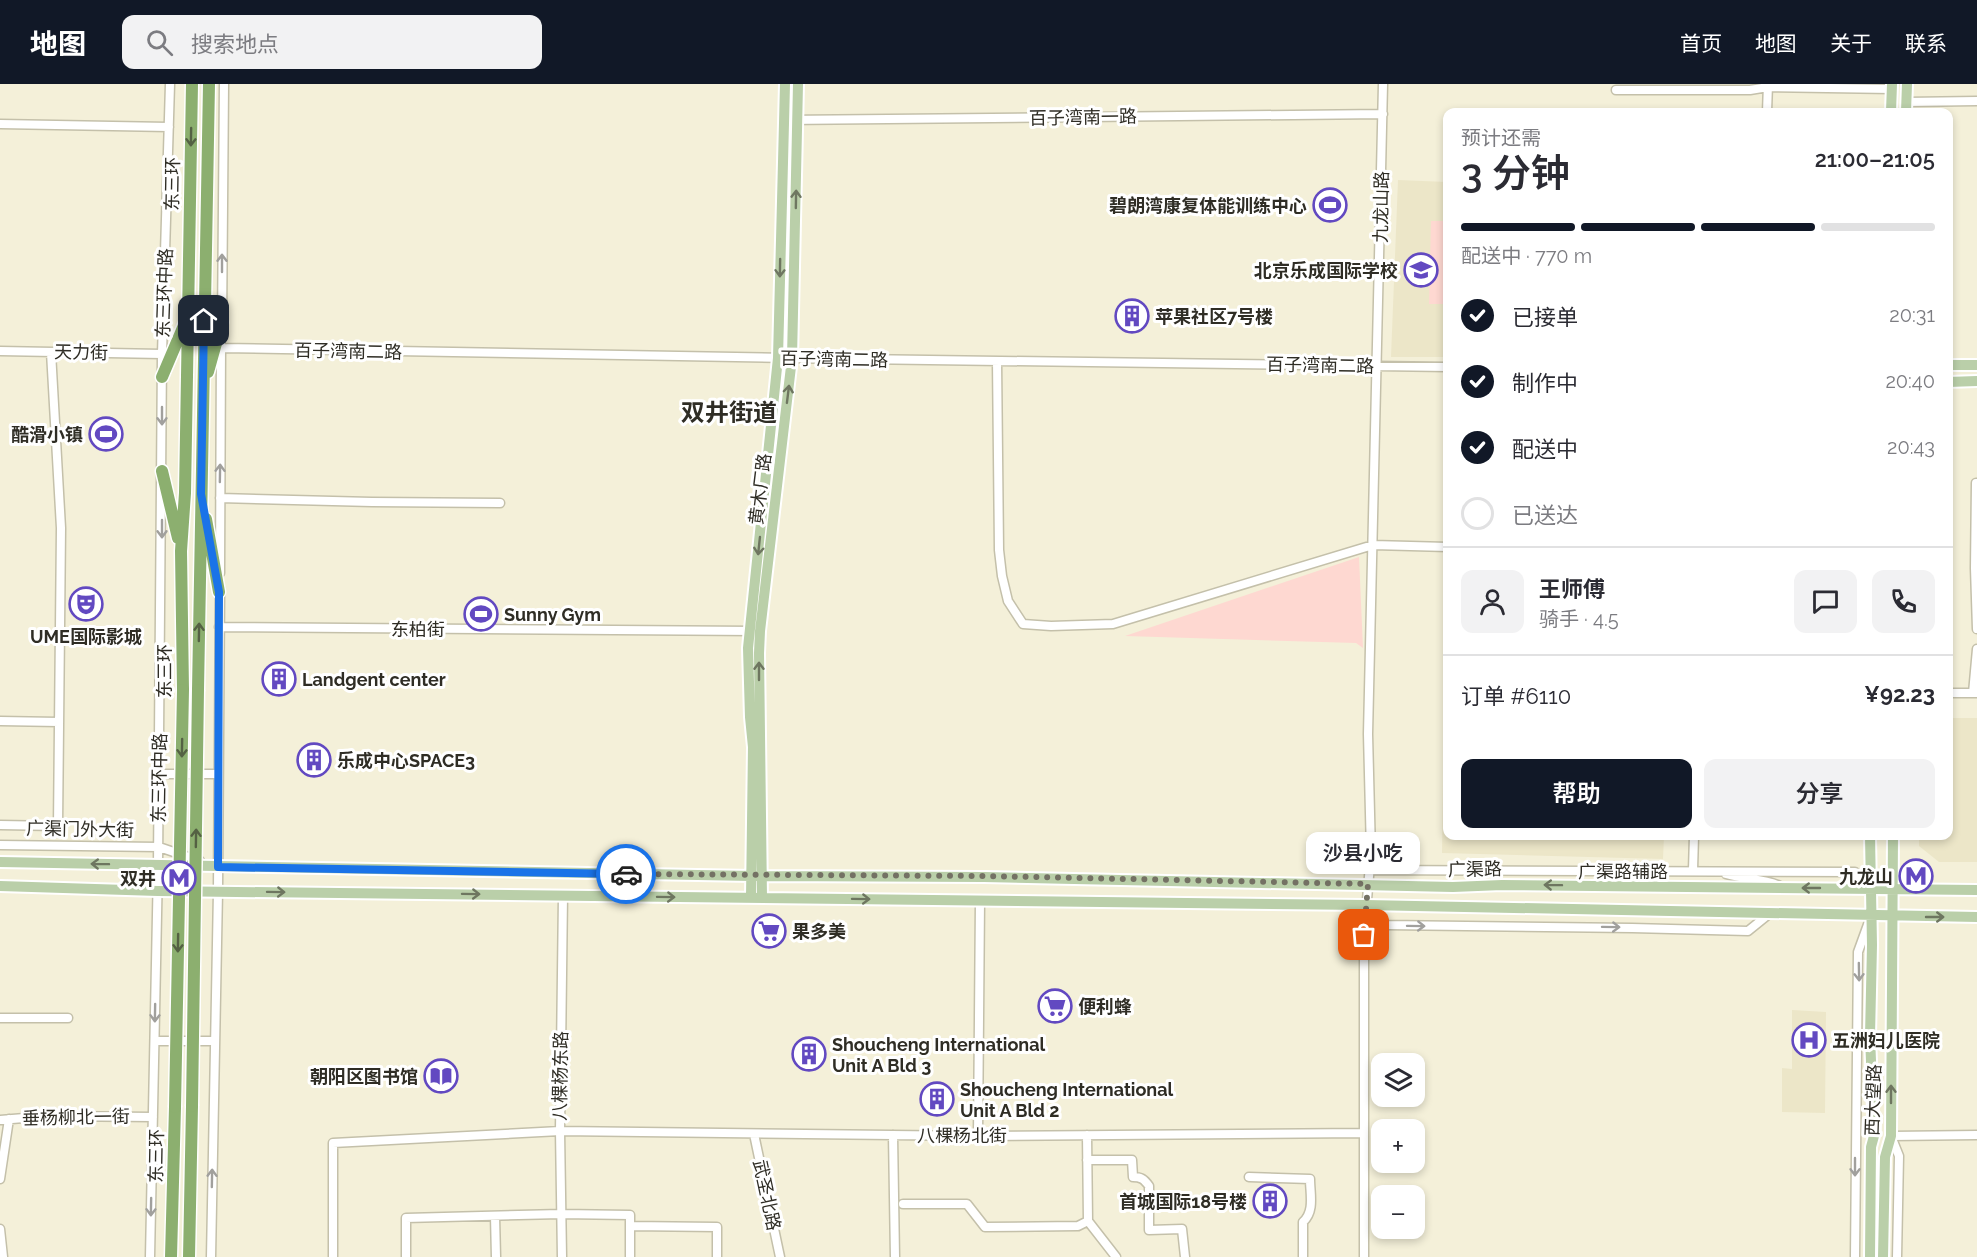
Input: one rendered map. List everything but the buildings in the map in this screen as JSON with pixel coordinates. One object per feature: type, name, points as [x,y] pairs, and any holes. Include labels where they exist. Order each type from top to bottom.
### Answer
[{"type":"highway","name":"东三环","points":[[171,1256],[183,690],[181,551],[185,493],[192,84]]},
{"type":"highway","name":"东三环","points":[[189,1257],[209,84]]},
{"type":"highway","points":[[162,377],[188,316]]},
{"type":"highway","points":[[203,387],[222,322]]},
{"type":"highway","points":[[162,471],[181,551]]},
{"type":"highway","points":[[201,494],[219,592]]},
{"type":"main road","name":"黄木厂路","points":[[757,898],[759,701],[755,631],[778,358],[785,84]]},
{"type":"main road","name":"黄木厂路","points":[[755,631],[792,358],[798,84]]},
{"type":"main road","points":[[1906,107],[1907,84]]},
{"type":"main road","points":[[1891,108],[1892,87]]},
{"type":"main road","points":[[1953,365],[1977,365]]},
{"type":"main road","points":[[1953,382],[1977,381]]},
{"type":"main road","name":"西大望路","points":[[1870,840],[1870,1036],[1874,1136],[1871,1147],[1870,1257]]},
{"type":"main road","name":"西大望路","points":[[1883,1257],[1885,1157],[1891,1136],[1893,840]]},
{"type":"main road","name":"广渠门外大街","points":[[0,862],[218,867]]},
{"type":"main road","name":"广渠路","points":[[218,867],[757,876],[984,876],[1453,886],[1977,890]]},
{"type":"main road","points":[[0,886],[158,891]]},
{"type":"main road","name":"广渠路","points":[[158,891],[1366,905],[1977,917]]},
{"type":"street","name":"东三环中路","points":[[150,1257],[159,847],[162,354],[170,84]]},
{"type":"street","points":[[211,1257],[218,891],[224,84]]},
{"type":"street","name":"九龙山路","points":[[1364,1257],[1364,935],[1371,853],[1368,734],[1383,84]]},
{"type":"street","points":[[1767,85],[1767,108]]},
{"type":"street","points":[[1616,90],[1750,90],[1767,85],[1892,87]]},
{"type":"street","points":[[1906,107],[1977,100]]},
{"type":"street","name":"百子湾南一路","points":[[784,120],[1383,114]]},
{"type":"street","points":[[0,124],[169,127]]},
{"type":"street","name":"百子湾南二路","points":[[221,348],[1443,367]]},
{"type":"street","name":"天力街","points":[[0,351],[162,354]]},
{"type":"street","points":[[0,825],[58,826],[61,528],[51,352]]},
{"type":"street","points":[[998,361],[999,550],[1008,601],[1023,624],[1051,626],[1113,624],[1373,545],[1443,547]]},
{"type":"street","points":[[1976,483],[1977,629]]},
{"type":"street","points":[[220,498],[500,503]]},
{"type":"street","name":"东柏街","points":[[219,627],[755,631]]},
{"type":"street","points":[[1953,693],[1975,693],[1977,649]]},
{"type":"street","points":[[0,721],[59,722]]},
{"type":"street","points":[[159,774],[218,774]]},
{"type":"street","points":[[1692,870],[1694,840]]},
{"type":"street","name":"广渠门外大街","points":[[0,845],[159,847],[218,867]]},
{"type":"street","name":"广渠路辅路","points":[[1369,870],[1856,872],[1870,888]]},
{"type":"street","points":[[1718,871],[1741,878],[1764,879],[1783,888]]},
{"type":"street","name":"八棵杨东路","points":[[562,1257],[560,1131],[563,896]]},
{"type":"street","points":[[978,1136],[980,900]]},
{"type":"street","points":[[1366,905],[1386,925],[1748,931],[1769,914]]},
{"type":"street","points":[[1855,1257],[1858,952],[1871,916]]},
{"type":"street","points":[[0,1018],[68,1018]]},
{"type":"street","points":[[154,1041],[215,1041]]},
{"type":"street","name":"垂杨柳北一街","points":[[5,1120],[48,1116],[153,1117]]},
{"type":"street","points":[[0,1179],[5,1120]]},
{"type":"street","name":"八棵杨北街","points":[[333,1257],[333,1143],[560,1131],[978,1136],[1364,1133]]},
{"type":"street","name":"武圣北路","points":[[754,1134],[780,1257]]},
{"type":"street","points":[[893,1135],[895,1257]]},
{"type":"street","points":[[1087,1135],[1088,1221],[1116,1257]]},
{"type":"street","points":[[1897,1257],[1899,1156],[1891,1136],[1977,1135]]},
{"type":"street","points":[[1087,1160],[1132,1160],[1133,1177],[1140,1177],[1149,1185],[1149,1230],[1182,1229],[1185,1257]]},
{"type":"street","points":[[1249,1177],[1310,1179],[1311,1210],[1303,1222],[1304,1257]]},
{"type":"street","points":[[903,1204],[967,1204],[985,1227],[1078,1226],[1088,1221]]},
{"type":"street","points":[[405,1257],[406,1218],[561,1214],[630,1215],[630,1257]]},
{"type":"street","points":[[495,1216],[496,1257]]},
{"type":"street","points":[[630,1226],[717,1227],[717,1257]]},
{"type":"street","points":[[0,1229],[3,1257]]},
{"type":"shaded area","name":"北京乐成国际学校","points":[[1398,180],[1443,182],[1443,357],[1391,357]]},
{"type":"shaded area","points":[[1431,221],[1443,221],[1443,304],[1429,304]]},
{"type":"shaded area","points":[[1359,557],[1363,648],[1356,643],[1125,636]]},
{"type":"shaded area","points":[[1953,718],[1977,718],[1977,862],[1939,862],[1919,846],[1919,840],[1953,840]]},
{"type":"shaded area","points":[[1443,783],[1443,840],[1664,840],[1663,859],[1442,853]]},
{"type":"shaded area","name":"五洲妇儿医院","points":[[1792,1010],[1826,1012],[1825,1113],[1782,1112],[1782,1068],[1792,1069]]},
{"type":"way so far","points":[[626,874],[984,876],[1368,884],[1364,935]]},
{"type":"place","name":"碧朗湾康复体能训练中心","points":[[1330,205]]},
{"type":"place","name":"北京乐成国际学校","points":[[1421,270]]},
{"type":"place","name":"苹果社区7号楼","points":[[1132,316]]},
{"type":"place","name":"酷滑小镇","points":[[106,434]]},
{"type":"place","name":"UME国际影城","points":[[86,604]]},
{"type":"place","name":"Sunny Gym","points":[[481,614]]},
{"type":"place","name":"Landgent center","points":[[279,679]]},
{"type":"place","name":"乐成中心SPACE3","points":[[314,760]]},
{"type":"place","name":"九龙山","points":[[1916,876]]},
{"type":"place","name":"双井","points":[[179,878]]},
{"type":"place","name":"果多美","points":[[769,931]]},
{"type":"place","name":"沙县小吃","points":[[1364,935]]},
{"type":"place","name":"便利蜂","points":[[1055,1006]]},
{"type":"place","name":"五洲妇儿医院","points":[[1809,1040]]},
{"type":"place","name":"Shoucheng International Unit A Bld 3","points":[[809,1054]]},
{"type":"place","name":"朝阳区图书馆","points":[[441,1076]]},
{"type":"place","name":"Shoucheng International Unit A Bld 2","points":[[937,1099]]},
{"type":"place","name":"首城国际18号楼","points":[[1270,1201]]},
{"type":"district","name":"双井街道","points":[[729,412]]},
{"type":"route","points":[[204,321],[201,494],[219,592],[218,867],[626,874]]}]
